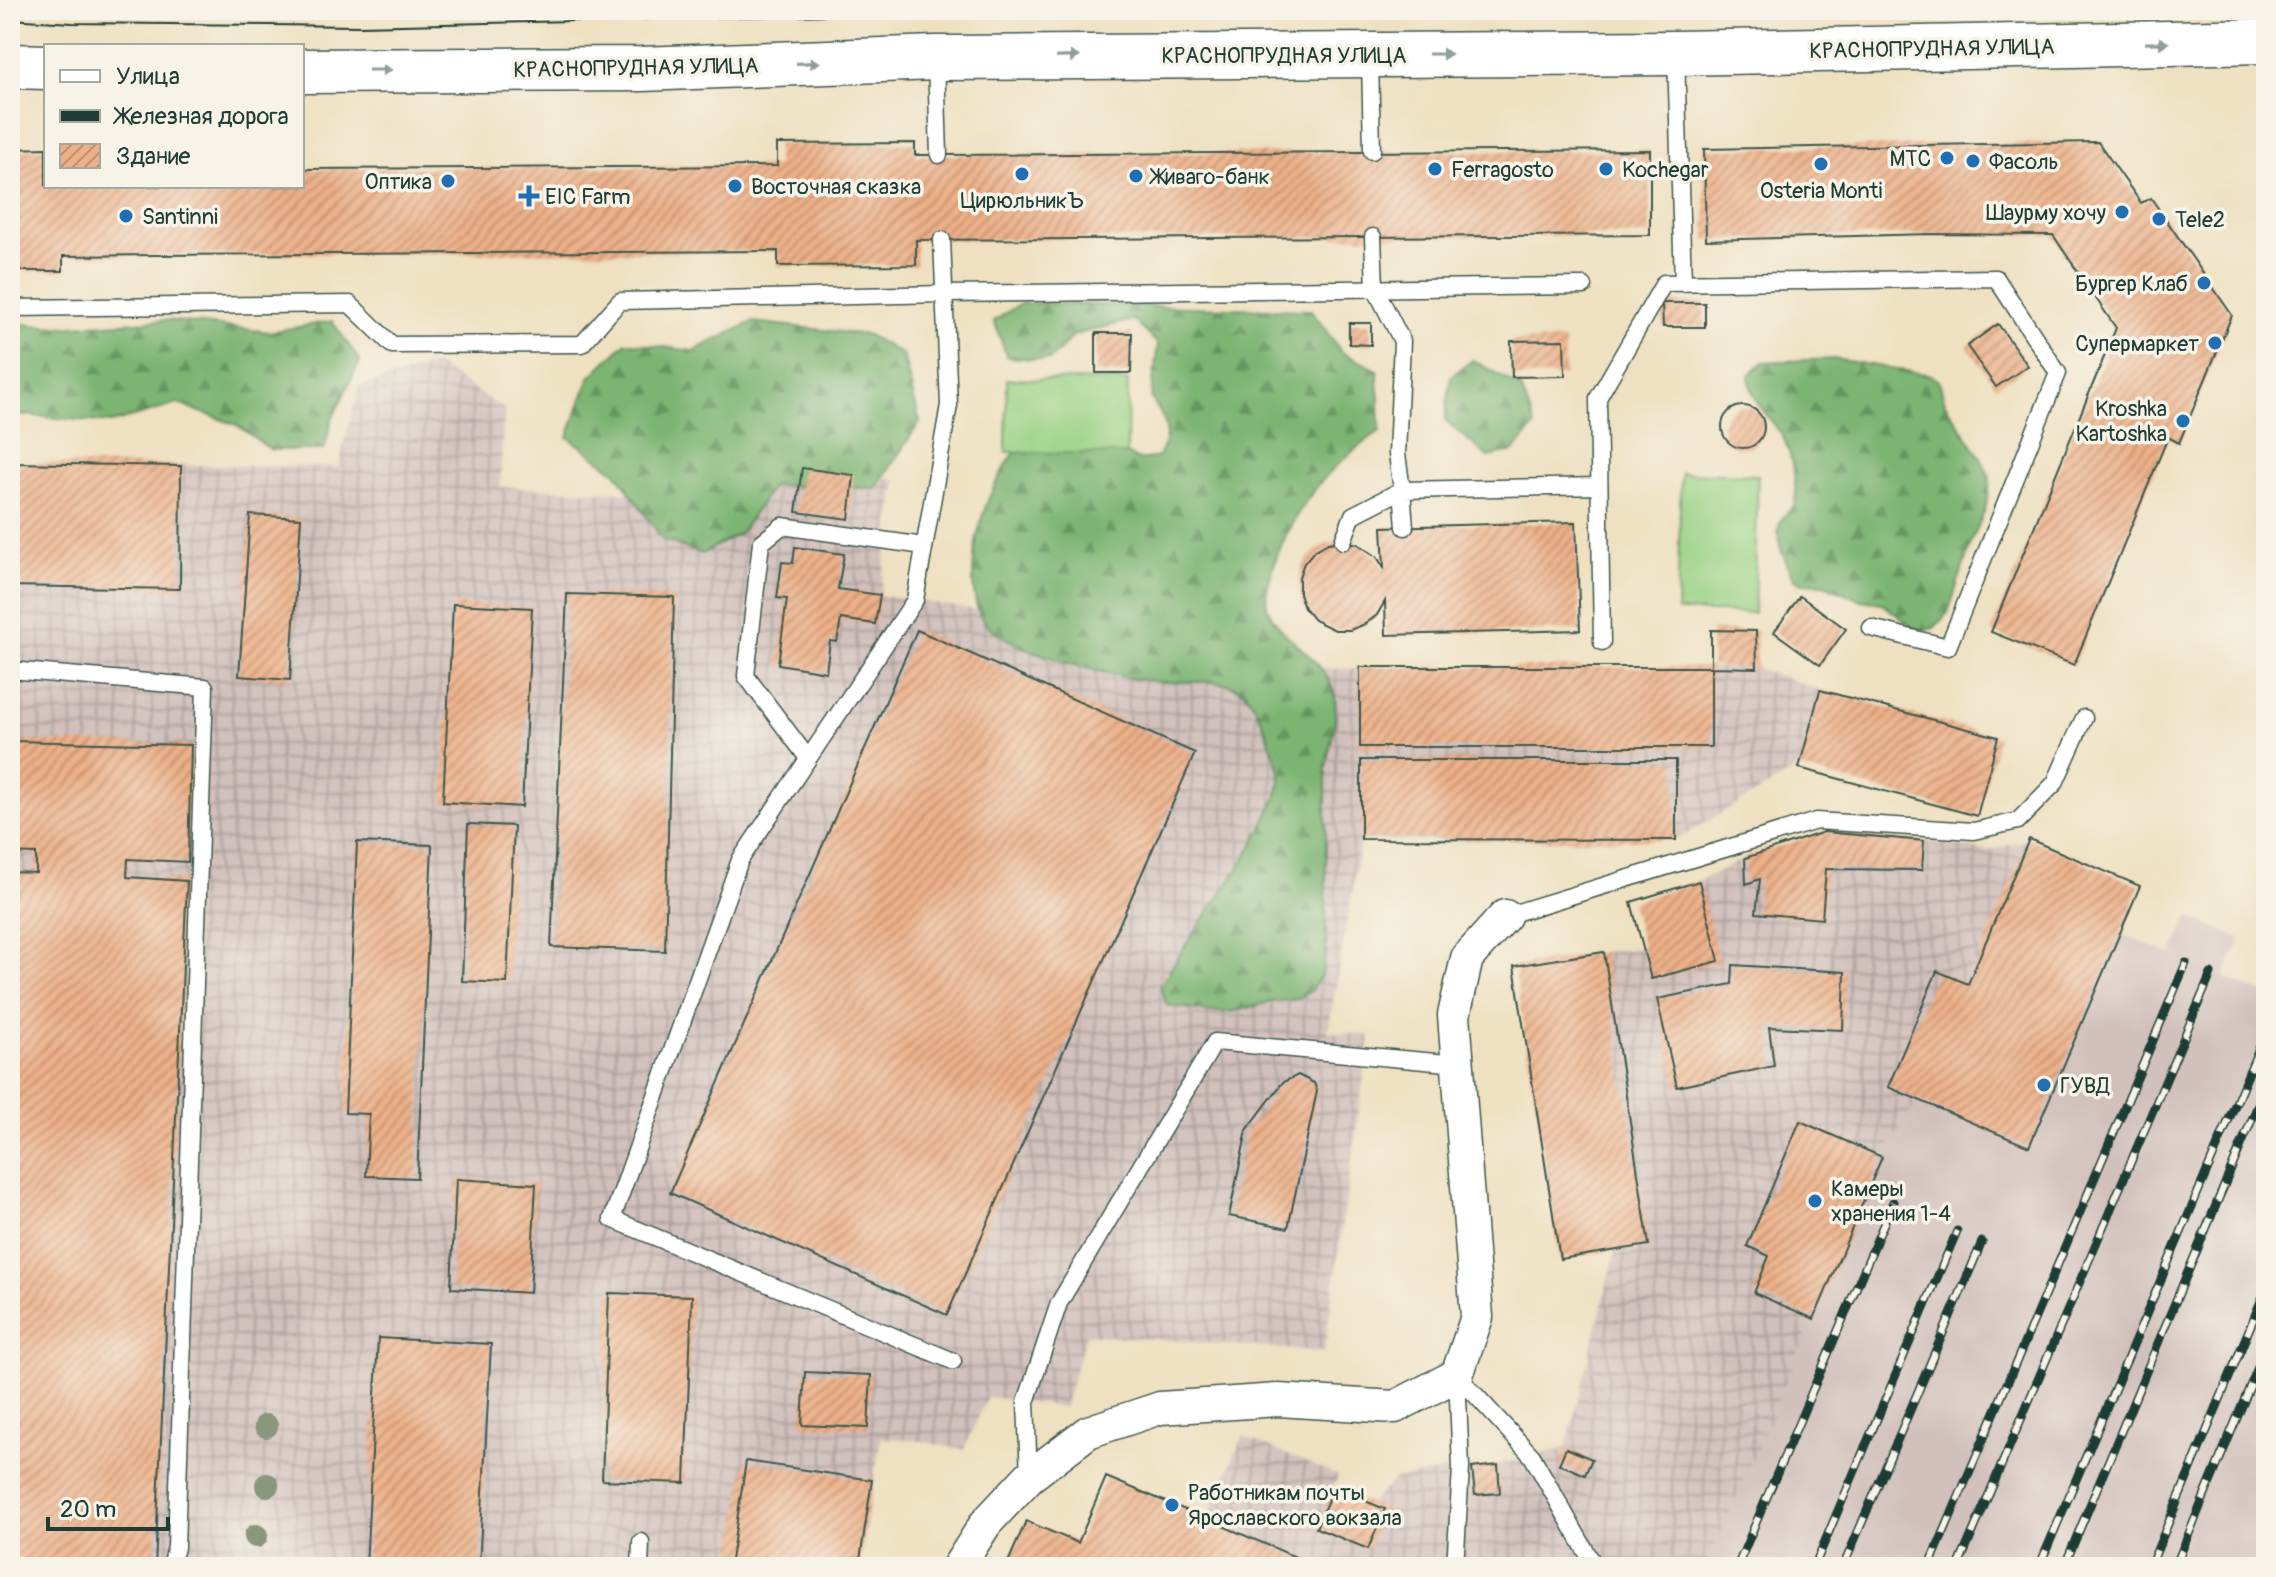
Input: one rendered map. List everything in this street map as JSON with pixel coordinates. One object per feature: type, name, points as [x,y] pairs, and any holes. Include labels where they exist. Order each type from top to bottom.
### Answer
[{"type":"main road","name":"КРАСНОПРУДНАЯ УЛИЦА","points":[[304,71],[641,69],[936,58],[1676,53],[2266,41]]},
{"type":"main road","points":[[10,66],[44,67]]},
{"type":"street","points":[[958,1567],[986,1523],[1029,1477],[1088,1432],[1160,1408],[1278,1400],[1395,1407],[1457,1375],[1477,1317],[1454,1015],[1467,958],[1505,916]]},
{"type":"lane","points":[[1676,53],[1683,283]]},
{"type":"lane","points":[[1370,54],[1372,151]]},
{"type":"lane","points":[[936,58],[939,155]]},
{"type":"lane","points":[[1373,237],[1375,288],[1402,341],[1397,454],[1405,527]]},
{"type":"lane","points":[[942,240],[949,405],[915,600],[740,860],[612,1219],[953,1361]]},
{"type":"lane","points":[[1602,642],[1598,398],[1664,283],[1996,278],[2058,373],[1948,647],[1871,628]]},
{"type":"lane","points":[[10,308],[350,304],[392,345],[582,344],[620,301],[1584,286]]},
{"type":"lane","points":[[1343,541],[1353,515],[1402,490],[1599,486]]},
{"type":"lane","points":[[807,757],[746,676],[761,543],[782,526],[924,546]]},
{"type":"lane","points":[[10,670],[205,687],[176,1547],[171,1567]]},
{"type":"lane","points":[[1505,916],[1816,821],[1974,831],[2018,821],[2055,783],[2084,718]]},
{"type":"lane","points":[[1029,1477],[1026,1402],[1059,1303],[1215,1042],[1458,1064]]},
{"type":"lane","points":[[1455,1567],[1461,1468],[1457,1375]]},
{"type":"lane","points":[[1457,1375],[1532,1456],[1595,1567]]},
{"type":"lane","points":[[640,1567],[641,1542]]},
{"type":"shaded area","points":[[436,365],[504,409],[500,487],[659,494],[854,475],[897,480],[880,595],[982,611],[1287,669],[1757,668],[1820,690],[1998,737],[1977,816],[1799,768],[1676,840],[1361,840],[1328,1032],[1370,1035],[1324,1352],[1086,1334],[1064,1407],[987,1397],[964,1450],[916,1440],[881,1438],[859,1567],[10,1567],[10,463],[338,467],[359,386]]},
{"type":"shaded area","points":[[1824,832],[1924,841],[1988,851],[2029,839],[1918,1100],[1882,1157],[1801,1122],[1769,1256],[1754,1294],[1814,1319],[1706,1567],[1006,1567],[1026,1521],[1078,1543],[1106,1477],[1207,1519],[1243,1436],[1338,1476],[1333,1488],[1370,1503],[1395,1479],[1498,1465],[1566,1448],[1616,1250],[1649,1245],[1604,952],[1643,947],[1631,902],[1699,881],[1745,858]]},
{"type":"shaded area","points":[[2029,839],[2140,886],[2121,933],[2172,955],[2189,916],[2241,939],[2224,978],[2266,994],[2266,1567],[1706,1567],[1882,1157],[1918,1100]]},
{"type":"green space","points":[[1021,303],[1311,310],[1342,353],[1378,370],[1380,431],[1328,474],[1302,507],[1281,546],[1267,594],[1268,609],[1274,620],[1328,678],[1335,700],[1335,719],[1326,768],[1326,953],[1322,974],[1311,991],[1293,1000],[1230,1012],[1210,1012],[1167,1005],[1160,986],[1241,865],[1278,792],[1280,777],[1277,759],[1263,724],[1246,694],[1217,682],[1144,680],[1070,664],[1001,635],[986,624],[979,613],[973,572],[981,521],[1002,472],[1022,444],[1101,443],[1139,460],[1158,457],[1166,433],[1161,413],[1151,398],[1158,344],[1133,320],[1074,335],[1050,360],[1007,357],[994,321]]},
{"type":"green space","points":[[168,320],[269,332],[332,321],[360,361],[332,419],[324,450],[271,450],[237,425],[178,404],[112,423],[25,415],[10,418],[10,323],[58,327]]},
{"type":"green space","points":[[753,322],[868,335],[903,355],[920,422],[876,488],[773,485],[740,533],[702,554],[663,540],[616,472],[568,437],[590,377],[626,342],[693,351]]},
{"type":"green space","points":[[1835,359],[1931,375],[1939,381],[1945,403],[1981,458],[1990,478],[1985,510],[1948,613],[1934,628],[1913,628],[1882,603],[1861,600],[1824,584],[1802,583],[1793,578],[1781,550],[1778,529],[1781,520],[1794,505],[1796,495],[1793,464],[1783,436],[1758,404],[1749,375],[1763,362]]},
{"type":"green space","points":[[1473,360],[1521,388],[1535,426],[1513,452],[1488,457],[1445,420],[1451,376]]},
{"type":"green space","points":[[1007,379],[1128,381],[1127,454],[1006,452]]},
{"type":"green space","points":[[1681,473],[1758,475],[1754,613],[1677,611]]},
{"type":"building","points":[[2098,142],[2141,203],[2151,198],[2232,315],[2179,443],[2168,437],[2074,665],[1991,632],[2116,328],[2053,235],[1931,234],[1706,240],[1704,149]]},
{"type":"building","points":[[915,143],[915,155],[1650,150],[1650,235],[916,240],[916,265],[778,266],[778,251],[156,255],[63,256],[63,271],[10,271],[10,149],[44,148],[44,188],[304,188],[304,169],[777,166],[777,144]]},
{"type":"building","points":[[1662,303],[1705,303],[1705,327],[1663,327]]},
{"type":"building","points":[[1349,323],[1371,323],[1371,345],[1349,344]]},
{"type":"building","points":[[1998,324],[2028,366],[1996,387],[1967,346]]},
{"type":"building","points":[[1096,333],[1132,333],[1131,373],[1096,373]]},
{"type":"building","points":[[1564,340],[1565,376],[1512,377],[1511,341]]},
{"type":"building","points":[[1743,406],[1758,412],[1764,427],[1758,442],[1743,448],[1728,442],[1722,427],[1728,412]]},
{"type":"building","points":[[10,463],[181,466],[180,589],[10,586]]},
{"type":"building","points":[[802,468],[854,475],[849,519],[796,512]]},
{"type":"building","points":[[250,515],[301,518],[290,680],[239,676]]},
{"type":"building","points":[[1576,522],[1580,630],[1386,635],[1385,601],[1377,615],[1365,624],[1350,630],[1335,630],[1314,620],[1304,608],[1299,593],[1299,577],[1304,563],[1314,551],[1328,543],[1343,541],[1358,544],[1377,557],[1384,568],[1382,527]]},
{"type":"building","points":[[795,547],[844,554],[838,589],[880,595],[875,624],[841,619],[837,642],[830,641],[826,672],[778,664],[787,599],[777,598],[782,562],[793,563]]},
{"type":"building","points":[[567,594],[674,597],[665,951],[551,947]]},
{"type":"building","points":[[1800,596],[1846,629],[1820,665],[1774,632]]},
{"type":"building","points":[[453,604],[532,608],[522,807],[443,802]]},
{"type":"building","points":[[917,630],[1195,753],[947,1315],[670,1193]]},
{"type":"building","points":[[1711,630],[1756,631],[1757,668],[1711,667]]},
{"type":"building","points":[[1360,667],[1711,667],[1711,747],[1360,747]]},
{"type":"building","points":[[1820,690],[1998,737],[1977,816],[1799,768]]},
{"type":"building","points":[[10,741],[191,745],[188,862],[128,859],[127,877],[187,881],[155,1567],[10,1567],[10,872],[36,873],[36,854],[10,853]]},
{"type":"building","points":[[1361,760],[1676,760],[1676,840],[1361,839]]},
{"type":"building","points":[[468,824],[514,826],[507,983],[462,981]]},
{"type":"building","points":[[1824,832],[1924,841],[1922,870],[1826,869],[1822,919],[1756,913],[1760,879],[1746,884],[1745,858]]},
{"type":"building","points":[[2029,839],[2140,886],[2029,1147],[1888,1087],[1937,971],[1968,984]]},
{"type":"building","points":[[357,842],[432,845],[417,1178],[366,1176],[369,1114],[345,1113]]},
{"type":"building","points":[[1699,881],[1719,961],[1651,979],[1631,902]]},
{"type":"building","points":[[1604,952],[1649,1245],[1560,1259],[1514,966]]},
{"type":"building","points":[[1733,965],[1845,972],[1843,1030],[1769,1027],[1774,1066],[1677,1087],[1657,999],[1732,984]]},
{"type":"building","points":[[1298,1075],[1314,1083],[1317,1091],[1288,1228],[1229,1216],[1247,1130],[1283,1082]]},
{"type":"building","name":"Камеры хранения 1-4","points":[[1800,1121],[1882,1157],[1814,1319],[1754,1293],[1769,1256],[1747,1246]]},
{"type":"building","points":[[456,1179],[536,1184],[530,1293],[451,1288]]},
{"type":"building","points":[[609,1293],[692,1296],[685,1483],[602,1480]]},
{"type":"building","points":[[378,1338],[491,1344],[479,1567],[366,1567]]},
{"type":"building","points":[[805,1372],[871,1375],[868,1428],[802,1425]]},
{"type":"building","points":[[1566,1448],[1592,1459],[1585,1475],[1559,1464]]},
{"type":"building","points":[[746,1461],[872,1480],[859,1567],[730,1567]]},
{"type":"building","points":[[1498,1465],[1500,1493],[1475,1495],[1472,1468]]},
{"type":"building","points":[[1106,1477],[1319,1567],[1006,1567],[1026,1521],[1078,1543]]},
{"type":"building","points":[[1333,1488],[1385,1509],[1368,1549],[1316,1528]]},
{"type":"tram line","points":[[10,19],[72,23],[360,26],[1044,10]]},
{"type":"railway","points":[[1929,1567],[2186,963]]},
{"type":"railway","points":[[1958,1567],[2211,974]]},
{"type":"railway","points":[[2039,1567],[2266,1032]]},
{"type":"railway","points":[[2064,1567],[2266,1086]]},
{"type":"railway","points":[[1737,1567],[1893,1202]]},
{"type":"railway","points":[[1814,1567],[1957,1231]]},
{"type":"railway","points":[[1843,1567],[1982,1242]]},
{"type":"railway","points":[[2150,1567],[2266,1289]]},
{"type":"railway","points":[[2175,1567],[2266,1348]]},
{"type":"place","name":"МТС","points":[[1947,158]]},
{"type":"place","name":"Фасоль","points":[[1973,161]]},
{"type":"place","name":"Osteria Monti","points":[[1821,164]]},
{"type":"place","name":"Ferragosto","points":[[1435,169]]},
{"type":"place","name":"Kochegar","points":[[1606,169]]},
{"type":"place","name":"ЦирюльникЪ","points":[[1022,174]]},
{"type":"place","name":"Живаго-банк","points":[[1136,176]]},
{"type":"place","name":"Оптика","points":[[448,181]]},
{"type":"place","name":"Восточная сказка","points":[[735,186]]},
{"type":"place","name":"EIC Farm","points":[[529,196]]},
{"type":"place","name":"Шаурму хочу","points":[[2122,212]]},
{"type":"place","name":"Santinni","points":[[126,216]]},
{"type":"place","name":"Tele2","points":[[2159,219]]},
{"type":"place","name":"Бургер Клаб","points":[[2204,283]]},
{"type":"place","name":"Супермаркет","points":[[2215,343]]},
{"type":"place","name":"Kroshka Kartoshka","points":[[2183,421]]},
{"type":"place","name":"ГУВД","points":[[2044,1085]]},
{"type":"place","name":"Камеры хранения 1-4","points":[[1815,1201]]},
{"type":"place","name":"Работникам почты Ярославского вокзала","points":[[1172,1505]]}]
